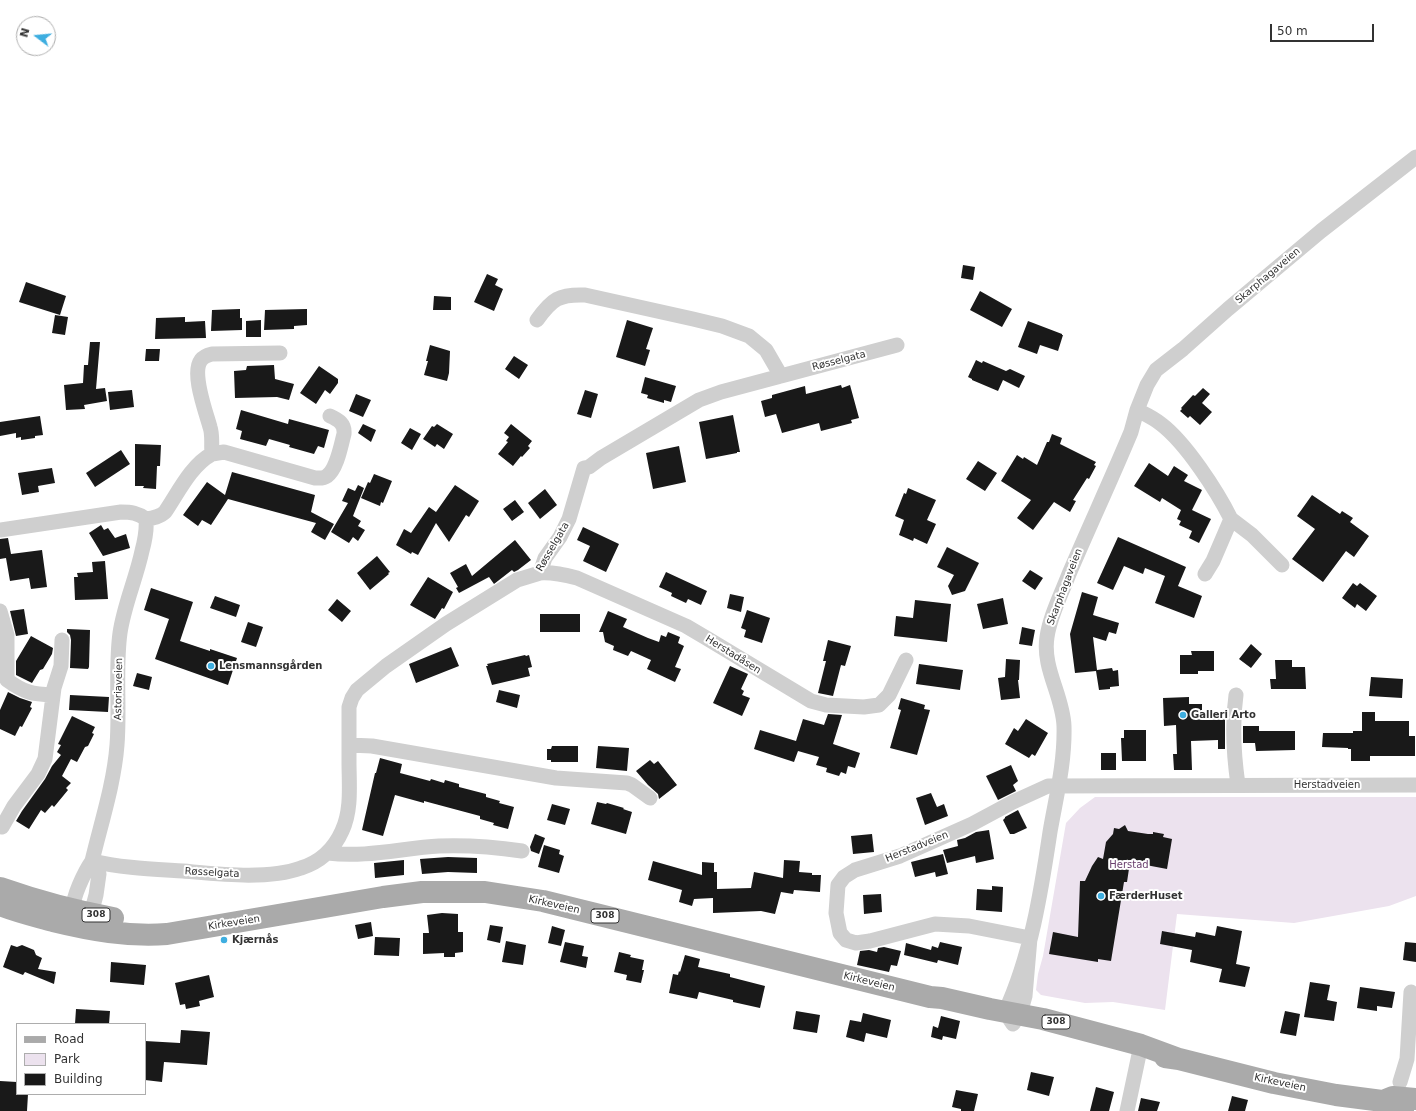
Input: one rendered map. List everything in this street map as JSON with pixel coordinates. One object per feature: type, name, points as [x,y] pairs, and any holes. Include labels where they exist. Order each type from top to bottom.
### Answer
[{"type":"main road","name":"Kirkeveien","points":[[0,888],[80,917]]},
{"type":"main road","name":"Kirkeveien","points":[[0,905],[17,912],[195,929],[422,892],[485,892],[550,903],[930,997],[940,1003],[1013,1017],[1274,1083],[1336,1095],[1382,1101],[1393,1097],[1416,1098]]},
{"type":"main road","name":"Kirkeveien","points":[[1382,1101],[1392,1109],[1403,1111]]},
{"type":"street","name":"Skarphagaveien","points":[[1013,1017],[1026,996],[1030,938],[1063,761],[1064,726],[1062,708],[1050,671],[1046,638],[1051,620],[1071,571],[1131,432],[1137,410],[1147,385],[1156,370],[1183,349],[1321,231],[1416,157]]},
{"type":"street","points":[[537,320],[547,306],[554,300],[574,295],[585,295],[693,319],[722,326],[749,336],[766,350],[781,376]]},
{"type":"street","name":"Røsselgata","points":[[92,861],[115,866],[251,875],[269,874],[301,868],[318,860],[328,853],[340,836],[346,819],[349,793],[349,707],[357,690],[398,657],[446,624],[516,580],[540,574],[545,558],[560,537],[569,519],[584,468],[589,467],[601,458],[699,400],[721,392],[897,345]]},
{"type":"street","points":[[212,454],[212,436],[199,384],[198,366],[201,360],[212,354],[280,353]]},
{"type":"street","points":[[1137,410],[1162,424],[1176,438],[1194,461],[1231,519],[1252,536],[1282,565]]},
{"type":"street","points":[[0,530],[121,512],[133,512],[146,519],[162,515],[196,466],[212,454],[224,452],[315,478],[322,478],[328,475],[334,468],[345,429],[342,423],[330,416]]},
{"type":"street","name":"Astoriaveien","points":[[92,861],[112,777],[117,746],[120,634],[145,540],[147,526],[146,519]]},
{"type":"street","points":[[1205,574],[1213,561],[1231,519]]},
{"type":"street","name":"Herstadåsen","points":[[540,574],[546,573],[566,575],[577,578],[686,626],[811,701],[826,705],[864,707],[879,705],[889,695],[906,660]]},
{"type":"street","points":[[0,611],[7,636],[7,680],[19,688],[31,693],[53,695]]},
{"type":"street","points":[[2,827],[14,806],[38,774],[45,759],[53,695],[61,666],[62,640]]},
{"type":"street","points":[[1236,695],[1234,707],[1238,785]]},
{"type":"street","points":[[349,745],[372,746],[556,778],[627,783],[650,798]]},
{"type":"street","name":"Herstadveien","points":[[1030,938],[969,926],[935,924],[870,941],[856,943],[846,940],[840,933],[836,913],[838,885],[844,877],[854,870],[900,856],[972,824],[1044,787],[1416,785]]},
{"type":"street","points":[[328,853],[361,853],[440,846],[496,848],[522,851]]},
{"type":"street","points":[[80,917],[96,895],[99,874],[92,861]]},
{"type":"street","points":[[1400,1082],[1407,1059],[1411,992]]},
{"type":"street","points":[[1127,1111],[1140,1049]]},
{"type":"green space","name":"Herstad","points":[[1095,797],[1416,797],[1416,896],[1389,906],[1294,923],[1177,914],[1165,1010],[1113,1002],[1085,1003],[1041,995],[1036,990],[1038,974],[1043,956],[1066,823],[1080,808]]},
{"type":"building","points":[[963,265],[975,267],[973,280],[961,278]]},
{"type":"building","points":[[487,274],[498,279],[495,285],[503,289],[494,311],[474,302]]},
{"type":"building","points":[[26,282],[66,296],[60,315],[19,302]]},
{"type":"building","points":[[980,291],[1012,309],[1002,327],[970,310]]},
{"type":"building","points":[[434,296],[451,297],[451,310],[433,310]]},
{"type":"building","points":[[240,309],[242,330],[211,331],[212,310]]},
{"type":"building","points":[[307,309],[307,325],[294,326],[294,329],[264,330],[265,310]]},
{"type":"building","points":[[55,315],[68,317],[65,335],[52,333]]},
{"type":"building","points":[[185,317],[185,322],[205,321],[206,338],[155,339],[156,318]]},
{"type":"building","points":[[261,320],[261,337],[246,337],[246,321]]},
{"type":"building","points":[[627,320],[653,328],[646,349],[650,350],[645,366],[616,357]]},
{"type":"building","points":[[1028,321],[1063,335],[1058,351],[1040,345],[1037,354],[1018,347]]},
{"type":"building","points":[[90,342],[100,342],[96,389],[105,388],[107,401],[84,405],[85,409],[66,410],[64,385],[83,383],[84,365],[88,365]]},
{"type":"building","points":[[430,345],[450,351],[447,381],[424,375]]},
{"type":"building","points":[[146,349],[160,349],[159,361],[145,361]]},
{"type":"building","points":[[514,356],[528,365],[519,379],[505,369]]},
{"type":"building","points":[[976,360],[982,363],[983,361],[1006,371],[1010,369],[1025,376],[1019,388],[1003,380],[998,391],[968,377]]},
{"type":"building","points":[[274,365],[275,379],[294,384],[289,400],[277,397],[235,398],[234,371],[246,370],[247,366]]},
{"type":"building","points":[[319,366],[338,379],[338,383],[330,394],[325,390],[316,404],[300,393]]},
{"type":"building","points":[[645,377],[676,386],[671,402],[664,400],[664,403],[647,398],[648,395],[641,393]]},
{"type":"building","points":[[841,385],[842,388],[850,385],[859,418],[851,420],[852,423],[821,431],[819,423],[782,433],[776,414],[765,417],[761,401],[772,398],[772,395],[805,386],[806,394]]},
{"type":"building","points":[[1203,388],[1210,394],[1202,403],[1212,412],[1200,425],[1190,416],[1188,418],[1180,411],[1193,395],[1195,396]]},
{"type":"building","points":[[132,390],[134,407],[110,410],[108,392]]},
{"type":"building","points":[[585,390],[598,394],[591,418],[577,414]]},
{"type":"building","points":[[356,394],[371,400],[363,417],[349,411]]},
{"type":"building","points":[[241,410],[288,424],[289,419],[329,430],[324,448],[318,446],[314,454],[289,447],[290,445],[269,439],[266,446],[240,439],[242,431],[236,429]]},
{"type":"building","points":[[733,415],[740,452],[706,459],[699,422]]},
{"type":"building","points":[[40,416],[43,435],[21,440],[21,437],[16,438],[16,433],[0,436],[0,422]]},
{"type":"building","points":[[363,424],[376,430],[371,442],[358,433]]},
{"type":"building","points":[[437,424],[453,434],[444,449],[437,444],[435,447],[423,439],[432,426],[434,427]]},
{"type":"building","points":[[511,424],[532,441],[528,446],[530,448],[513,466],[498,454],[508,442],[506,441],[509,437],[504,433]]},
{"type":"building","points":[[410,428],[421,434],[412,450],[401,443]]},
{"type":"building","points":[[1052,434],[1062,438],[1060,444],[1096,462],[1094,465],[1096,466],[1089,479],[1087,478],[1073,500],[1076,501],[1070,512],[1054,502],[1033,530],[1017,518],[1031,500],[1001,481],[1017,455],[1023,459],[1024,457],[1037,465]]},
{"type":"building","points":[[135,444],[161,445],[160,466],[157,466],[156,489],[143,488],[144,486],[135,486]]},
{"type":"building","points":[[679,446],[686,482],[653,489],[646,453]]},
{"type":"building","points":[[121,450],[130,464],[95,487],[86,473]]},
{"type":"building","points":[[978,461],[997,473],[985,491],[966,479]]},
{"type":"building","points":[[1149,463],[1168,476],[1174,466],[1188,475],[1184,481],[1202,490],[1192,510],[1211,519],[1199,543],[1189,538],[1192,531],[1179,525],[1181,521],[1177,519],[1181,510],[1162,498],[1160,502],[1134,486]]},
{"type":"building","points":[[52,468],[55,483],[38,486],[39,492],[22,495],[18,473]]},
{"type":"building","points":[[232,472],[315,495],[311,512],[334,524],[325,540],[311,532],[316,523],[228,499],[211,525],[202,520],[198,526],[183,515],[207,482],[225,495]]},
{"type":"building","points":[[374,474],[392,481],[383,503],[381,502],[380,506],[361,498],[368,482],[370,483]]},
{"type":"building","points":[[358,485],[364,488],[353,516],[361,521],[358,526],[365,530],[358,541],[353,537],[349,543],[331,532],[348,503],[342,501],[348,488],[355,491]]},
{"type":"building","points":[[455,485],[479,501],[469,517],[466,515],[449,542],[436,523],[418,555],[412,552],[411,554],[396,545],[404,529],[411,533],[429,507],[436,512]]},
{"type":"building","points":[[908,488],[936,500],[927,520],[936,524],[927,544],[914,538],[913,541],[899,535],[904,520],[895,516],[904,493],[906,494]]},
{"type":"building","points":[[545,489],[557,505],[540,519],[528,503]]},
{"type":"building","points":[[1312,495],[1340,514],[1342,511],[1353,518],[1350,522],[1369,536],[1354,557],[1346,551],[1323,582],[1292,559],[1315,529],[1297,516]]},
{"type":"building","points":[[515,500],[524,512],[512,521],[503,509]]},
{"type":"building","points":[[101,525],[104,530],[108,528],[115,538],[126,534],[130,548],[103,556],[89,533]]},
{"type":"building","points":[[583,527],[619,544],[606,572],[583,561],[590,546],[577,540]]},
{"type":"building","points":[[1118,537],[1186,567],[1178,586],[1202,596],[1194,618],[1155,603],[1165,576],[1145,568],[1143,574],[1124,566],[1113,590],[1097,583]]},
{"type":"building","points":[[8,538],[11,554],[42,550],[47,587],[31,589],[29,578],[10,581],[6,558],[0,559],[0,539]]},
{"type":"building","points":[[515,540],[531,560],[518,570],[514,572],[512,570],[494,584],[489,577],[459,593],[456,588],[458,587],[450,573],[466,564],[472,576]]},
{"type":"building","points":[[947,547],[979,563],[965,591],[952,595],[948,586],[954,575],[937,567]]},
{"type":"building","points":[[377,556],[390,572],[370,590],[357,573]]},
{"type":"building","points":[[105,561],[108,599],[75,600],[74,577],[78,577],[77,573],[93,572],[92,562]]},
{"type":"building","points":[[1030,570],[1043,578],[1035,590],[1022,581]]},
{"type":"building","points":[[666,572],[707,591],[701,605],[688,599],[686,603],[671,596],[672,593],[659,587]]},
{"type":"building","points":[[428,577],[453,592],[444,609],[442,608],[435,619],[410,605]]},
{"type":"building","points":[[1353,583],[1357,586],[1360,583],[1377,596],[1366,611],[1357,604],[1355,608],[1342,598]]},
{"type":"building","points":[[151,588],[193,602],[180,641],[237,658],[228,685],[155,659],[169,619],[144,610]]},
{"type":"building","points":[[1082,592],[1098,597],[1093,615],[1119,623],[1116,634],[1109,632],[1106,641],[1093,637],[1097,670],[1112,668],[1113,671],[1118,670],[1119,686],[1099,690],[1096,671],[1075,673],[1070,634]]},
{"type":"building","points":[[730,594],[744,597],[741,612],[727,608]]},
{"type":"building","points":[[215,596],[240,605],[236,617],[210,608]]},
{"type":"building","points":[[1003,598],[1008,624],[983,629],[977,604]]},
{"type":"building","points":[[337,599],[351,611],[342,622],[328,610]]},
{"type":"building","points":[[915,600],[951,604],[947,642],[894,636],[896,616],[913,618]]},
{"type":"building","points":[[24,609],[28,634],[16,636],[10,611]]},
{"type":"building","points":[[747,610],[770,618],[762,643],[744,637],[746,630],[741,628]]},
{"type":"building","points":[[608,611],[627,619],[623,627],[659,642],[661,635],[666,637],[668,632],[680,637],[678,643],[684,646],[675,667],[681,669],[675,682],[647,669],[651,660],[631,651],[628,656],[613,650],[614,646],[605,642],[603,632],[599,632]]},
{"type":"building","points":[[540,614],[580,614],[580,632],[540,632]]},
{"type":"building","points":[[248,622],[263,627],[256,647],[241,642]]},
{"type":"building","points":[[1022,627],[1035,630],[1032,646],[1019,644]]},
{"type":"building","points":[[67,629],[90,630],[88,669],[70,668],[71,640]]},
{"type":"building","points":[[31,636],[53,648],[52,654],[43,669],[40,670],[32,683],[16,675],[16,661]]},
{"type":"building","points":[[828,640],[851,646],[845,666],[841,665],[833,696],[818,693],[826,661],[823,661]]},
{"type":"building","points":[[1251,644],[1262,654],[1251,668],[1239,659]]},
{"type":"building","points":[[451,647],[459,666],[416,683],[409,664]]},
{"type":"building","points":[[1191,651],[1214,651],[1214,671],[1198,671],[1198,674],[1180,674],[1180,655],[1192,655]]},
{"type":"building","points":[[529,655],[532,667],[528,668],[530,676],[492,685],[486,666],[488,666],[487,664]]},
{"type":"building","points":[[1006,659],[1020,660],[1018,680],[1020,698],[1001,700],[998,678],[1005,677]]},
{"type":"building","points":[[1275,660],[1292,660],[1292,667],[1305,667],[1306,689],[1271,689],[1270,679],[1276,679]]},
{"type":"building","points":[[919,664],[963,670],[960,690],[916,684]]},
{"type":"building","points":[[730,666],[748,674],[741,689],[744,691],[742,695],[750,698],[742,716],[713,703]]},
{"type":"building","points":[[137,673],[152,677],[149,690],[133,686]]},
{"type":"building","points":[[1371,677],[1403,679],[1402,698],[1369,696]]},
{"type":"building","points":[[499,690],[520,695],[517,708],[496,702]]},
{"type":"building","points":[[8,692],[32,702],[30,707],[32,708],[22,727],[20,726],[15,736],[0,729],[0,710]]},
{"type":"building","points":[[70,695],[109,697],[108,712],[69,710]]},
{"type":"building","points":[[1189,697],[1189,704],[1202,704],[1202,720],[1225,719],[1225,749],[1218,749],[1218,740],[1191,741],[1192,770],[1174,770],[1173,754],[1177,754],[1176,725],[1164,726],[1163,698]]},
{"type":"building","points":[[901,698],[925,705],[924,709],[930,710],[917,755],[890,748],[901,710],[898,709]]},
{"type":"building","points":[[1362,712],[1375,712],[1375,721],[1409,721],[1409,736],[1415,736],[1415,756],[1370,756],[1370,761],[1351,761],[1351,749],[1322,747],[1323,733],[1353,733],[1353,731],[1362,731]]},
{"type":"building","points":[[828,714],[842,715],[833,744],[860,753],[855,768],[848,766],[846,774],[841,772],[839,776],[826,772],[827,768],[816,765],[819,757],[798,751],[794,762],[754,749],[760,730],[796,741],[803,719],[824,725]]},
{"type":"building","points":[[72,716],[95,727],[92,733],[94,734],[77,762],[71,759],[62,776],[71,783],[66,788],[68,790],[54,807],[52,805],[45,813],[41,810],[29,829],[16,821],[45,779],[52,766],[61,755],[57,752],[61,745],[58,744]]},
{"type":"building","points":[[1026,719],[1048,733],[1035,756],[1032,754],[1029,758],[1005,744],[1014,728],[1018,731]]},
{"type":"building","points":[[1243,726],[1259,726],[1259,731],[1295,731],[1295,750],[1256,751],[1255,743],[1243,743]]},
{"type":"building","points":[[1124,730],[1146,730],[1146,761],[1122,761],[1121,738],[1124,738]]},
{"type":"building","points":[[552,746],[578,746],[578,762],[551,762],[551,760],[547,760],[547,749],[551,749]]},
{"type":"building","points":[[598,746],[629,748],[627,771],[596,768]]},
{"type":"building","points":[[1101,753],[1116,753],[1116,770],[1101,770]]},
{"type":"building","points":[[380,758],[402,764],[400,773],[430,781],[431,779],[444,783],[445,780],[459,784],[459,787],[486,794],[486,797],[500,801],[499,803],[514,807],[508,829],[493,825],[494,823],[480,819],[480,816],[395,795],[383,836],[362,830],[375,773]]},
{"type":"building","points":[[650,760],[654,764],[658,761],[677,785],[659,799],[658,794],[636,771]]},
{"type":"building","points":[[1011,765],[1018,781],[1013,785],[1016,791],[998,800],[986,776]]},
{"type":"building","points":[[931,793],[937,807],[944,804],[948,816],[925,825],[916,798]]},
{"type":"building","points":[[597,802],[607,803],[632,812],[626,834],[591,824]]},
{"type":"building","points":[[552,804],[570,809],[565,825],[547,820]]},
{"type":"building","points":[[1018,810],[1027,828],[1014,834],[1010,834],[1003,820],[1005,817]]},
{"type":"building","name":"FærderHuset","points":[[1125,825],[1128,831],[1148,834],[1153,834],[1153,832],[1164,834],[1163,837],[1172,839],[1167,869],[1130,862],[1127,882],[1124,882],[1111,961],[1098,959],[1098,962],[1049,954],[1053,932],[1078,937],[1080,881],[1085,881],[1098,857],[1103,859],[1106,842],[1113,834],[1114,828],[1119,829]]},
{"type":"building","points":[[989,830],[994,859],[976,863],[975,856],[947,863],[943,850],[958,846],[957,840],[965,838],[976,832]]},
{"type":"building","points":[[535,834],[545,838],[539,854],[531,851],[530,847]]},
{"type":"building","points":[[872,834],[874,852],[853,854],[851,836]]},
{"type":"building","points":[[544,845],[560,850],[559,854],[564,856],[559,873],[538,867]]},
{"type":"building","points":[[943,854],[948,874],[936,877],[935,872],[915,877],[911,862]]},
{"type":"building","points":[[448,857],[477,858],[477,873],[448,872],[422,874],[420,859]]},
{"type":"building","points":[[404,860],[404,875],[375,878],[374,863]]},
{"type":"building","points":[[784,860],[800,861],[799,872],[812,873],[812,875],[821,875],[820,892],[794,890],[793,894],[781,892],[775,914],[761,911],[713,913],[713,898],[694,899],[692,906],[679,902],[682,890],[648,880],[653,861],[702,875],[702,862],[714,863],[714,872],[717,872],[717,889],[751,888],[754,872],[783,878]]},
{"type":"building","points":[[992,886],[1003,887],[1002,912],[976,910],[977,889],[992,890]]},
{"type":"building","points":[[881,894],[882,912],[864,914],[863,895]]},
{"type":"building","points":[[442,913],[458,914],[458,932],[463,932],[463,952],[455,953],[455,957],[444,957],[444,953],[423,954],[423,933],[429,933],[427,915]]},
{"type":"building","points":[[371,922],[373,936],[358,939],[355,925]]},
{"type":"building","points":[[490,925],[503,927],[500,943],[487,940]]},
{"type":"building","points":[[552,926],[565,930],[561,946],[548,943]]},
{"type":"building","points":[[1217,926],[1242,931],[1236,964],[1250,967],[1245,987],[1219,982],[1222,969],[1190,962],[1192,950],[1160,944],[1162,931],[1195,937],[1196,932],[1215,936]]},
{"type":"building","points":[[375,937],[400,938],[399,956],[374,955]]},
{"type":"building","points":[[506,941],[526,945],[523,965],[502,962]]},
{"type":"building","points":[[565,942],[584,946],[582,956],[588,957],[586,968],[560,962]]},
{"type":"building","points":[[940,942],[962,947],[958,965],[938,960],[937,963],[904,955],[906,943],[931,950],[932,946],[938,948]]},
{"type":"building","points":[[1405,942],[1416,943],[1416,962],[1403,960]]},
{"type":"building","points":[[11,945],[17,947],[22,945],[34,950],[36,955],[42,958],[38,969],[56,972],[54,984],[25,972],[23,975],[3,967]]},
{"type":"building","points":[[884,947],[901,951],[897,966],[891,965],[889,972],[857,965],[860,951],[869,950],[877,952],[878,948]]},
{"type":"building","points":[[619,952],[631,955],[630,957],[644,960],[642,970],[644,970],[641,983],[626,980],[627,975],[614,972]]},
{"type":"building","points":[[685,955],[700,959],[698,967],[730,974],[730,977],[765,986],[760,1008],[699,992],[697,999],[669,993],[673,974],[678,975],[679,971],[680,972]]},
{"type":"building","points":[[111,962],[146,965],[144,985],[110,982]]},
{"type":"building","points":[[209,975],[214,997],[199,1001],[200,1006],[186,1009],[185,1004],[180,1005],[175,983]]},
{"type":"building","points":[[1310,982],[1330,985],[1327,1000],[1337,1002],[1334,1021],[1304,1017]]},
{"type":"building","points":[[1360,987],[1395,992],[1392,1008],[1377,1006],[1377,1011],[1357,1008]]},
{"type":"building","points":[[76,1009],[110,1011],[109,1023],[75,1023]]},
{"type":"building","points":[[796,1011],[820,1015],[817,1033],[793,1029]]},
{"type":"building","points":[[1285,1011],[1300,1014],[1296,1036],[1280,1033]]},
{"type":"building","points":[[863,1013],[891,1020],[887,1038],[866,1033],[864,1042],[846,1037],[850,1020],[861,1022]]},
{"type":"building","points":[[941,1016],[960,1021],[956,1039],[943,1036],[942,1040],[931,1037],[933,1026],[938,1028]]},
{"type":"building","points":[[181,1030],[210,1032],[207,1065],[164,1062],[162,1082],[146,1080],[146,1041],[180,1043]]},
{"type":"building","points":[[1031,1072],[1054,1077],[1049,1096],[1027,1090]]},
{"type":"building","points":[[0,1081],[16,1082],[16,1095],[28,1095],[27,1111],[0,1111]]},
{"type":"building","points":[[1096,1087],[1114,1092],[1109,1111],[1090,1111]]},
{"type":"building","points":[[956,1090],[978,1094],[974,1111],[961,1111],[961,1109],[952,1107]]},
{"type":"building","points":[[1232,1096],[1248,1100],[1245,1111],[1228,1111]]},
{"type":"building","points":[[1141,1098],[1160,1102],[1157,1111],[1138,1111]]},
{"type":"place","name":"Lensmannsgården","points":[[211,666]]},
{"type":"place","name":"Galleri Arto","points":[[1183,715]]},
{"type":"place","name":"FærderHuset","points":[[1101,896]]},
{"type":"place","name":"Kjærnås","points":[[224,940]]}]
